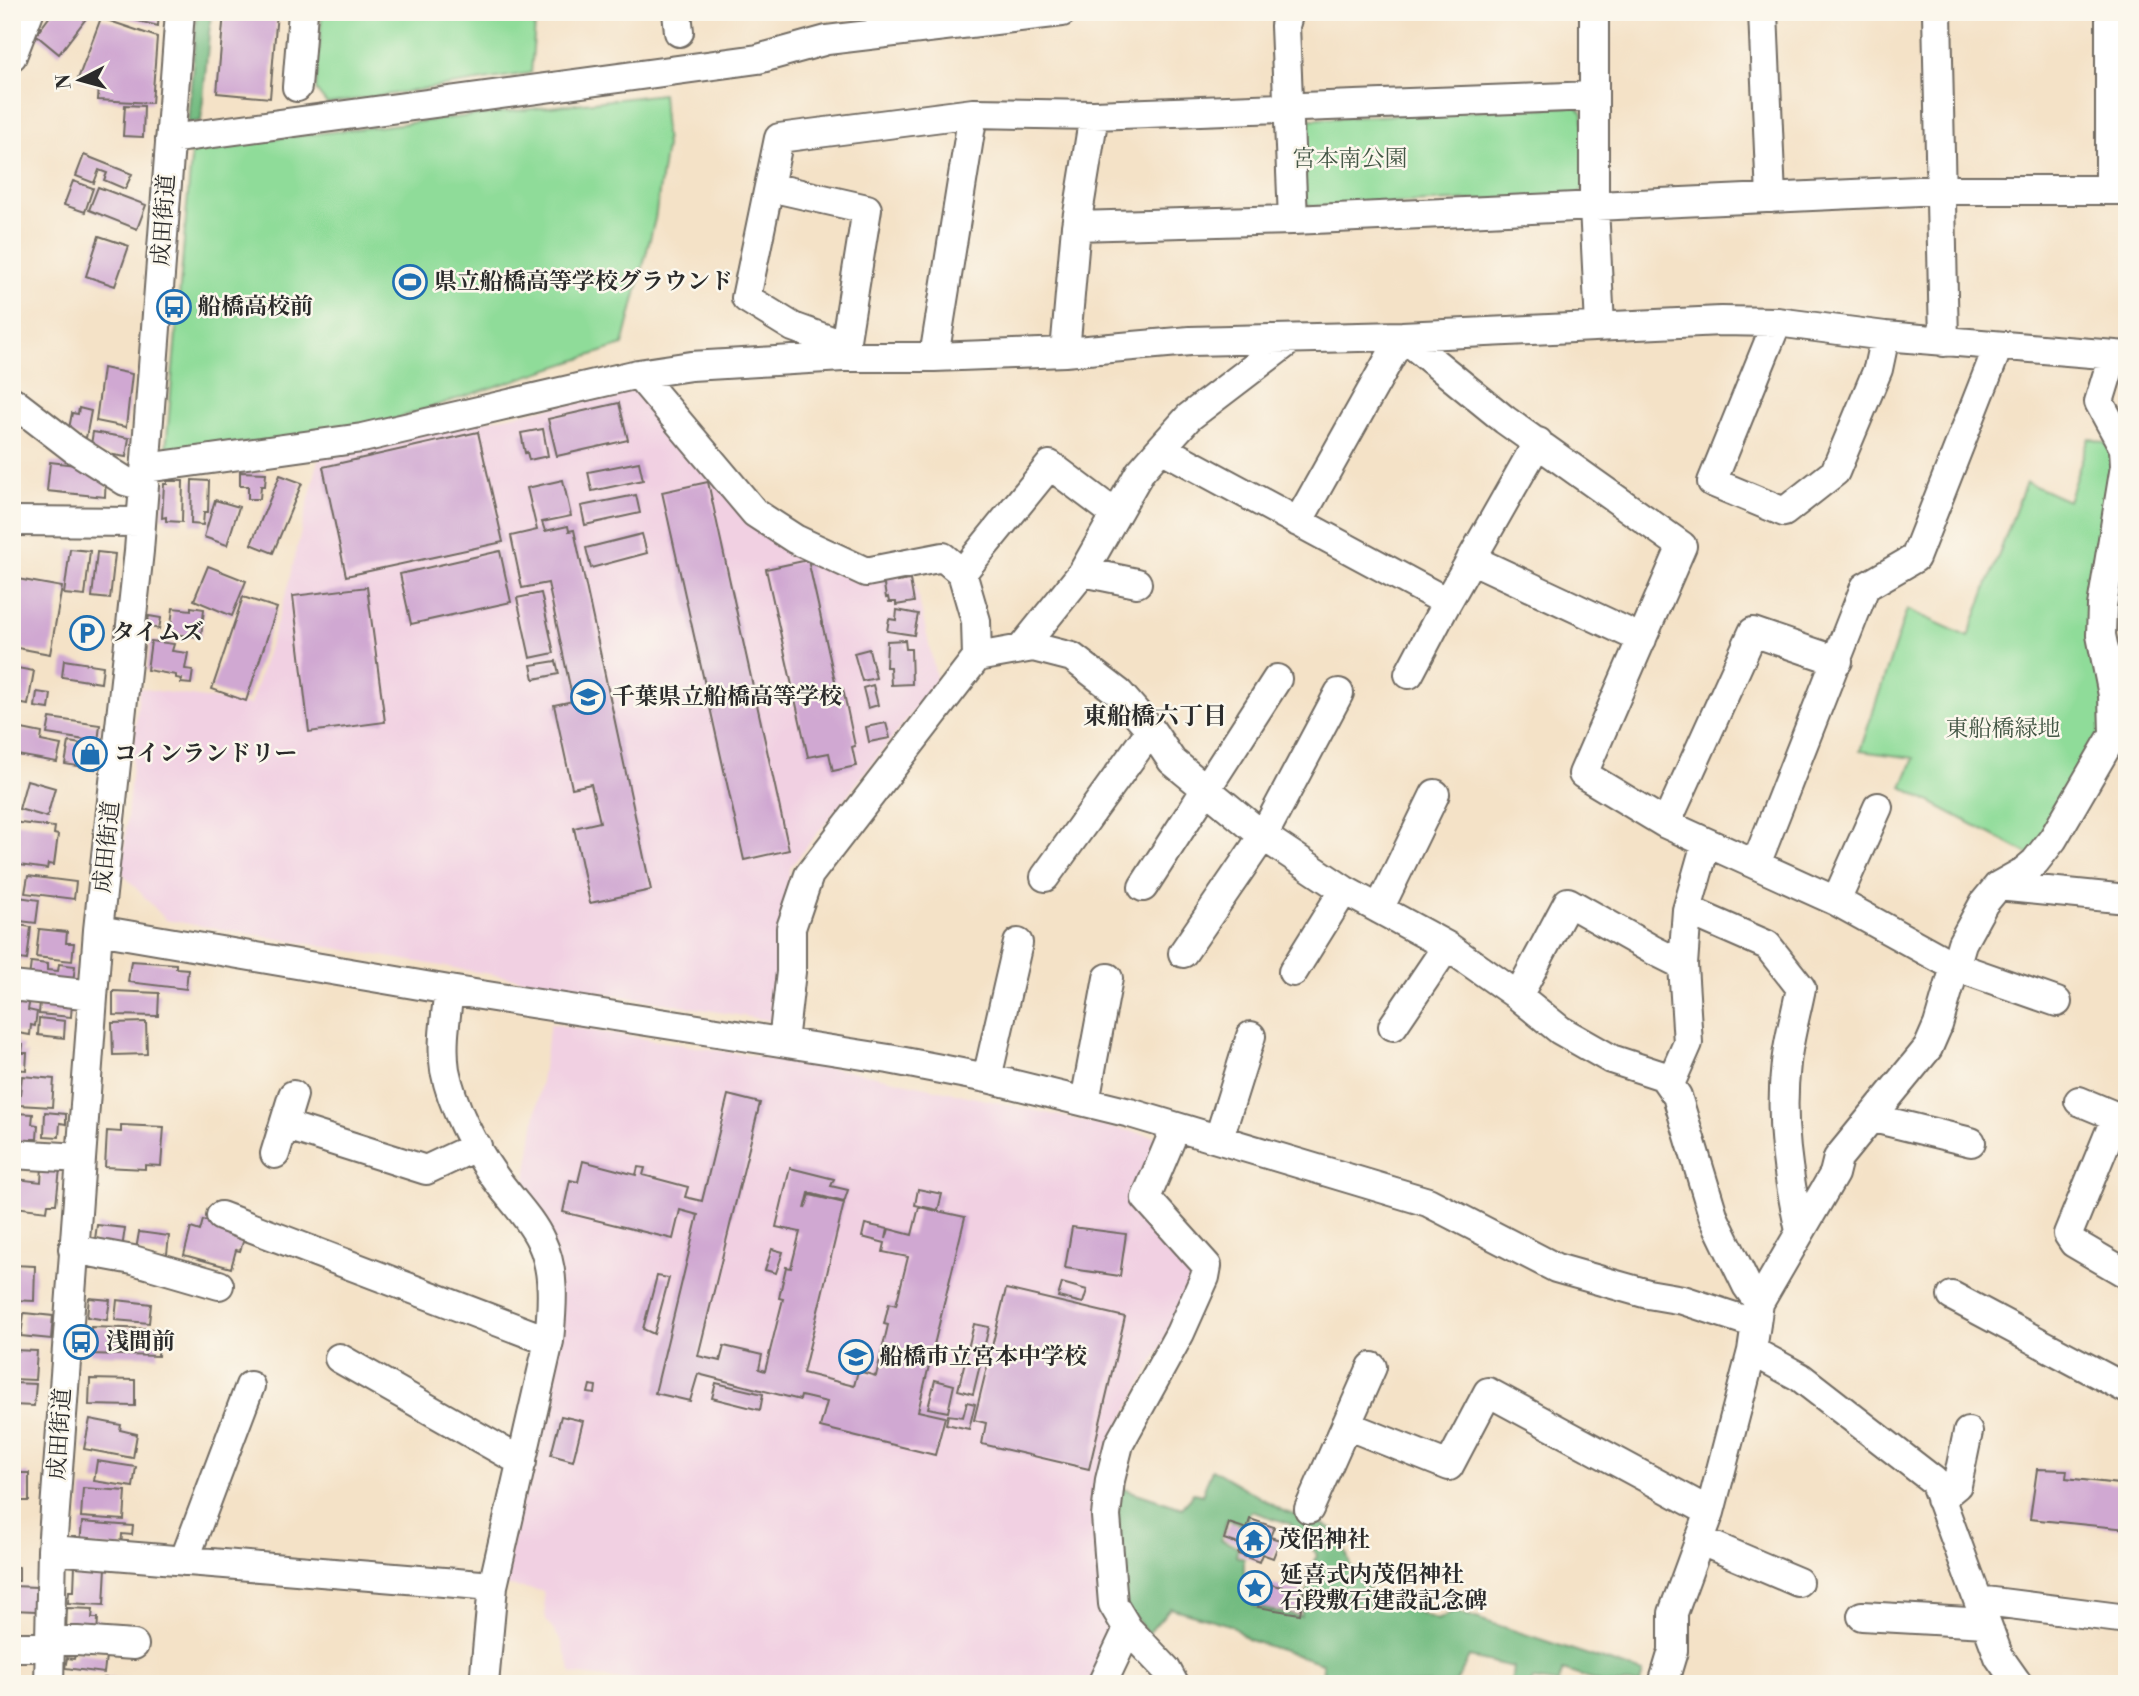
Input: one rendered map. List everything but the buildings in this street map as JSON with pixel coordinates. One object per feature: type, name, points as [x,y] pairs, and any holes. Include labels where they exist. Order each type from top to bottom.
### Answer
[{"type":"street","points":[[12,56],[29,12]]},
{"type":"street","name":"成田街道","points":[[49,1684],[52,1550],[98,930],[141,522],[180,12]]},
{"type":"street","points":[[297,87],[303,12]]},
{"type":"street","points":[[170,139],[758,59],[828,40],[1062,12]]},
{"type":"street","points":[[1289,12],[1285,26],[1293,220]]},
{"type":"street","points":[[1594,12],[1594,206],[1600,326]]},
{"type":"street","points":[[1763,12],[1771,198]]},
{"type":"street","points":[[1937,12],[1944,342]]},
{"type":"street","points":[[1076,226],[1293,220],[1940,190],[2119,190],[2110,12]]},
{"type":"street","points":[[844,352],[793,327],[746,298],[779,138],[974,113],[1094,115],[1593,96]]},
{"type":"street","points":[[934,357],[974,113]]},
{"type":"street","points":[[1065,352],[1076,226],[1094,115]]},
{"type":"street","points":[[770,187],[867,209],[844,352]]},
{"type":"street","points":[[12,401],[73,448],[125,481],[362,438],[638,374],[691,366],[844,352],[934,357],[1065,352],[1190,341],[1402,336],[1687,321],[1777,322],[1885,337],[2120,356],[2099,402],[2124,448],[2125,467],[2102,606],[2101,635],[2120,735],[2053,839],[2035,862],[1998,886],[1984,903],[1962,943],[1938,1025],[1928,1048],[1838,1158],[1834,1174],[1800,1231],[1756,1326],[1710,1512],[1673,1613],[1673,1651],[1663,1684]]},
{"type":"street","points":[[1777,322],[1712,482],[1784,512],[1835,472],[1878,369],[1885,337]]},
{"type":"street","points":[[1402,336],[1505,420],[1682,546],[1583,774],[1666,824],[1836,901],[1954,966],[2057,1002]]},
{"type":"street","points":[[1298,522],[1402,336]]},
{"type":"street","points":[[1021,649],[1083,572],[1140,472],[1189,417],[1290,340]]},
{"type":"street","points":[[1756,864],[1865,587],[1915,558],[1998,347]]},
{"type":"street","points":[[638,374],[755,513],[794,539],[866,572],[943,557],[962,573],[976,621],[977,657],[809,875],[791,928],[791,972],[783,1042]]},
{"type":"street","points":[[1409,674],[1538,442]]},
{"type":"street","points":[[1161,448],[1447,602]]},
{"type":"street","points":[[962,573],[1050,465],[1115,514]]},
{"type":"street","points":[[12,520],[141,522]]},
{"type":"street","points":[[1471,559],[1642,639]]},
{"type":"street","points":[[1083,572],[1137,583]]},
{"type":"street","points":[[1666,824],[1753,632],[1838,660]]},
{"type":"street","points":[[977,657],[1033,647],[1072,657],[1119,693],[1151,730],[1172,761],[1262,836],[1344,890],[1447,946],[1518,996],[1560,1030],[1611,1059],[1663,1076],[1677,1096],[1714,1218],[1747,1286],[1756,1326],[1800,1377],[1934,1481],[1999,1657],[2018,1684]]},
{"type":"street","points":[[1143,887],[1277,679]]},
{"type":"street","points":[[1183,953],[1262,836],[1339,694]]},
{"type":"street","points":[[1045,877],[1151,730]]},
{"type":"street","points":[[1379,909],[1435,794]]},
{"type":"street","points":[[1836,901],[1878,807]]},
{"type":"street","points":[[1670,1084],[1688,1042],[1683,965],[1687,910],[1706,843]]},
{"type":"street","points":[[1998,886],[2127,899]]},
{"type":"street","points":[[1293,972],[1344,890]]},
{"type":"street","points":[[1518,996],[1568,902],[1683,965]]},
{"type":"street","points":[[1687,910],[1767,945],[1801,988],[1786,1064],[1784,1115],[1788,1173],[1800,1231]]},
{"type":"street","points":[[98,930],[449,990],[889,1059],[987,1078],[1219,1138],[1428,1202],[1556,1268],[1648,1294],[1683,1300],[1756,1326]]},
{"type":"street","points":[[987,1078],[1018,943]]},
{"type":"street","points":[[1393,1026],[1447,946]]},
{"type":"street","points":[[1085,1102],[1108,978]]},
{"type":"street","points":[[12,986],[93,995]]},
{"type":"street","points":[[449,990],[443,1045],[453,1100],[493,1175],[541,1241],[548,1259],[553,1305],[549,1341],[493,1586],[484,1684]]},
{"type":"street","points":[[1219,1138],[1251,1037]]},
{"type":"street","points":[[275,1154],[293,1095]]},
{"type":"street","points":[[2079,1101],[2121,1119],[2068,1234],[2074,1243],[2127,1274]]},
{"type":"street","points":[[1873,1118],[1971,1142]]},
{"type":"street","points":[[284,1125],[426,1170],[477,1146]]},
{"type":"street","points":[[1174,1684],[1166,1669],[1128,1629],[1113,1604],[1106,1516],[1110,1480],[1119,1444],[1180,1333],[1205,1277],[1207,1266],[1146,1198],[1176,1127]]},
{"type":"street","points":[[12,1154],[81,1158]]},
{"type":"street","points":[[221,1216],[549,1341]]},
{"type":"street","points":[[74,1249],[134,1259],[219,1285]]},
{"type":"street","points":[[1952,1296],[2127,1389]]},
{"type":"street","points":[[339,1358],[522,1462]]},
{"type":"street","points":[[1309,1509],[1372,1367]]},
{"type":"street","points":[[184,1561],[250,1386]]},
{"type":"street","points":[[1346,1425],[1450,1466],[1488,1392],[1710,1512]]},
{"type":"street","points":[[1940,1499],[1957,1485],[1968,1432]]},
{"type":"street","points":[[1699,1541],[1798,1582]]},
{"type":"street","points":[[52,1550],[493,1586]]},
{"type":"street","points":[[1862,1616],[1982,1612],[2127,1619]]},
{"type":"street","points":[[1102,1684],[1128,1629]]},
{"type":"street","points":[[12,1647],[49,1643],[134,1645]]},
{"type":"shaded area","name":"千葉県立船橋高等学校","points":[[638,390],[787,543],[912,568],[937,681],[790,868],[780,931],[779,1022],[166,920],[122,873],[139,688],[250,705],[285,597],[320,454]]},
{"type":"shaded area","name":"船橋市立宮本中学校","points":[[550,1024],[862,1073],[1162,1138],[1135,1191],[1190,1260],[1197,1278],[1111,1442],[1119,1632],[1094,1684],[657,1684],[572,1674],[561,1641],[546,1620],[543,1591],[502,1585],[555,1342],[522,1203]]},
{"type":"green space","points":[[197,12],[211,12],[201,121],[188,123]]},
{"type":"green space","points":[[322,12],[536,12],[531,73],[327,104],[316,90]]},
{"type":"green space","name":"県立船橋高等学校グラウンド","points":[[662,94],[666,146],[655,219],[623,345],[361,430],[166,450],[192,148]]},
{"type":"green space","name":"宮本南公園","points":[[1576,106],[1583,113],[1584,187],[1577,196],[1312,207],[1303,201],[1299,120]]},
{"type":"green space","name":"東船橋緑地","points":[[2089,438],[2116,447],[2106,731],[2032,856],[1902,787],[1914,758],[1860,751],[1907,609],[1968,637],[2026,482],[2068,501]]},
{"type":"green space","points":[[1212,1469],[1285,1512],[1314,1520],[1339,1532],[1352,1570],[1374,1594],[1437,1620],[1455,1611],[1643,1673],[1640,1684],[1605,1684],[1563,1670],[1558,1684],[1532,1680],[1530,1684],[1511,1684],[1513,1667],[1469,1657],[1455,1684],[1348,1684],[1323,1673],[1322,1663],[1249,1640],[1230,1625],[1170,1608],[1148,1634],[1122,1601],[1115,1486],[1182,1508],[1193,1493],[1202,1495]],"holes":[[[1251,1511],[1291,1524],[1317,1554],[1301,1617],[1255,1607],[1244,1579],[1244,1559],[1236,1556],[1238,1547],[1221,1540],[1227,1520],[1244,1526]]]},
{"type":"place","name":"県立船橋高等学校グラウンド","points":[[410,282]]},
{"type":"place","name":"船橋高校前","points":[[174,307]]},
{"type":"place","name":"タイムズ","points":[[87,633]]},
{"type":"place","name":"千葉県立船橋高等学校","points":[[588,697]]},
{"type":"place","name":"コインランドリー","points":[[90,754]]},
{"type":"place","name":"浅間前","points":[[81,1342]]},
{"type":"place","name":"船橋市立宮本中学校","points":[[856,1357]]},
{"type":"place","name":"茂侶神社","points":[[1254,1540]]},
{"type":"place","name":"延喜式内茂侶神社 石段敷石建設記念碑","points":[[1255,1588]]},
{"type":"district","name":"東船橋六丁目","points":[[1155,717]]}]
